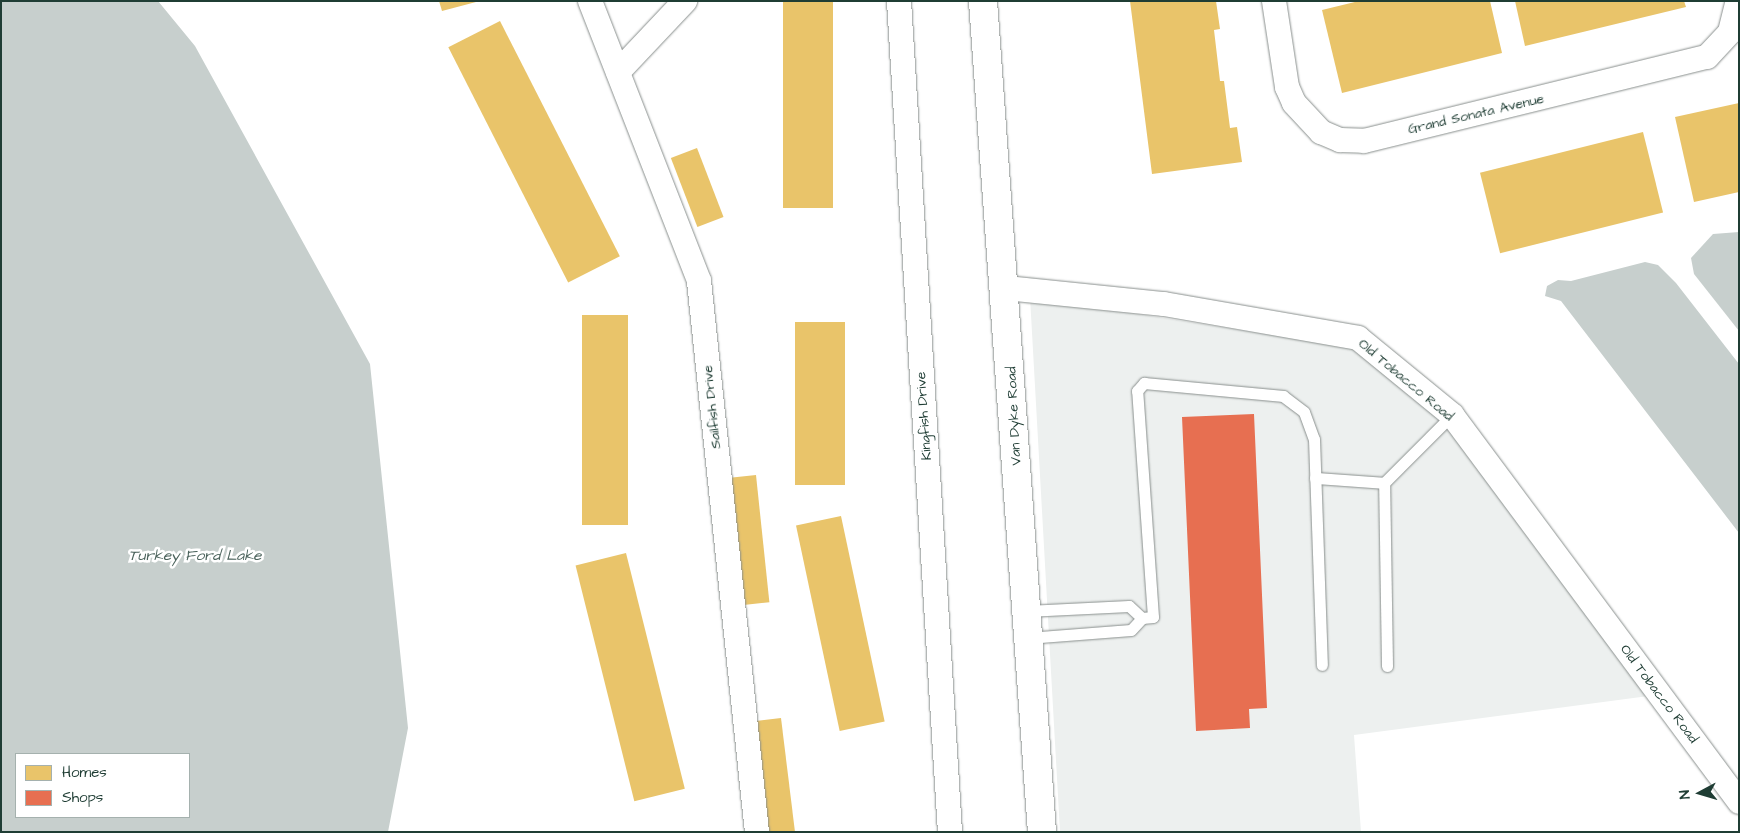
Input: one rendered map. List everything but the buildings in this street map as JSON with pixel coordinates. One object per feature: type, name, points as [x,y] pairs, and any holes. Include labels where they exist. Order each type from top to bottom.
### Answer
[{"type":"main road","name":"Van Dyke Road","points":[[984,1],[1006,288],[1025,611],[1042,832]]},
{"type":"street","name":"Sailfish Drive","points":[[590,1],[699,282],[757,832]]},
{"type":"street","points":[[618,72],[685,1]]},
{"type":"street","name":"Kingfish Drive","points":[[899,1],[950,832]]},
{"type":"street","name":"Grand Sonata Avenue","points":[[1274,1],[1287,87],[1294,103],[1322,132],[1340,140],[1364,140],[1678,66],[1707,57],[1734,34],[1738,1]]},
{"type":"street","name":"Old Tobacco Road","points":[[1006,288],[1164,304],[1358,338],[1452,415],[1739,802]]},
{"type":"lane","points":[[1027,638],[1131,630],[1142,618],[1153,617],[1137,392],[1144,383],[1283,396],[1304,412],[1314,439],[1322,665]]},
{"type":"lane","points":[[1387,666],[1384,483],[1452,415]]},
{"type":"lane","points":[[1315,478],[1384,483]]},
{"type":"lane","points":[[1025,611],[1129,606],[1142,618]]},
{"type":"shaded area","points":[[1030,297],[1355,348],[1451,428],[1656,695],[1354,735],[1361,832],[1060,832]]},
{"type":"water","name":"Turkey Ford Lake","points":[[1,1],[158,1],[195,46],[370,364],[408,728],[388,832],[1,832]]},
{"type":"water","points":[[1739,232],[1739,331],[1694,274],[1691,258],[1713,234]]},
{"type":"water","points":[[1645,262],[1658,265],[1676,283],[1739,364],[1739,533],[1561,301],[1545,296],[1547,286],[1558,280],[1571,281]]}]
